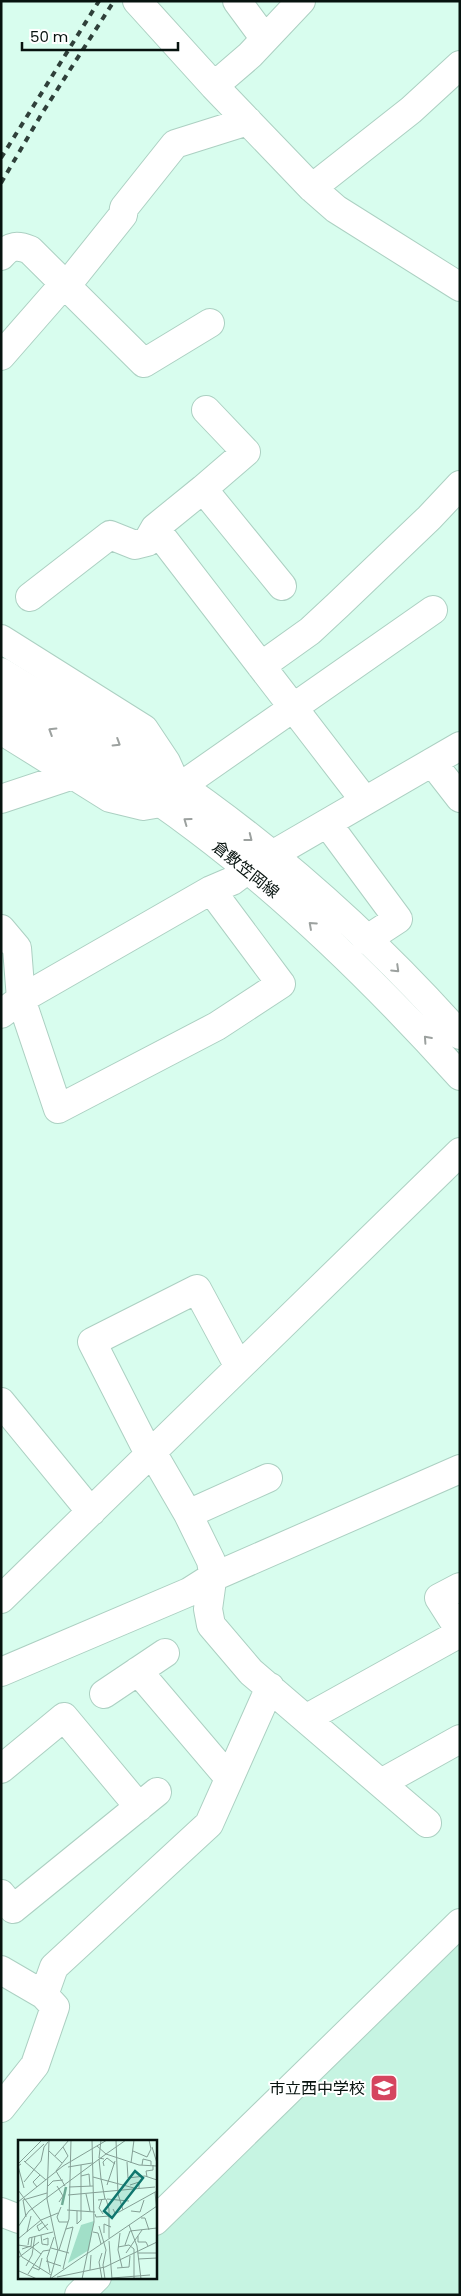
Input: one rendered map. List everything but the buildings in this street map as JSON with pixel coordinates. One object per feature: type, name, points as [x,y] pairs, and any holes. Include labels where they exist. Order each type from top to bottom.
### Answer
[{"type":"street","points":[[237,1],[265,38]]},
{"type":"street","points":[[217,83],[301,1]]},
{"type":"street","points":[[141,2],[217,83],[248,121],[316,183],[349,218],[460,288]]},
{"type":"street","points":[[316,183],[411,110],[460,65]]},
{"type":"street","points":[[1,356],[65,285],[123,215],[124,208],[175,144],[248,121]]},
{"type":"street","points":[[7,251],[21,246],[30,250],[144,363],[210,323]]},
{"type":"street","points":[[30,597],[110,536],[135,546],[147,542],[155,528],[246,452],[206,410]]},
{"type":"street","points":[[261,666],[310,631],[340,604],[430,518],[460,484]]},
{"type":"street","points":[[203,488],[282,586]]},
{"type":"street","points":[[155,528],[364,801]]},
{"type":"street","points":[[1,730],[110,798],[143,806],[172,791],[293,709],[433,610]]},
{"type":"street","points":[[1,639],[144,729],[166,762],[172,791]]},
{"type":"street","name":"倉敷笠岡線","points":[[1,672],[143,760],[248,869],[356,965],[409,1019],[460,1076]]},
{"type":"street","name":"倉敷笠岡線","points":[[1,699],[109,766],[172,791],[271,855],[366,940],[431,1003],[460,1035]]},
{"type":"street","points":[[11,1007],[211,890],[232,881],[271,855],[460,746]]},
{"type":"street","points":[[432,762],[460,798]]},
{"type":"street","points":[[1,799],[73,775]]},
{"type":"street","points":[[327,823],[398,919],[366,940]]},
{"type":"street","points":[[1,929],[17,948],[11,1007],[58,1109],[217,1026],[281,984],[211,890]]},
{"type":"street","points":[[1,1599],[460,1152]]},
{"type":"street","points":[[239,1367],[197,1288],[92,1342],[151,1453],[188,1514],[212,1570],[208,1609],[211,1625],[251,1672],[427,1822]]},
{"type":"street","points":[[1,1402],[11,1430],[91,1512]]},
{"type":"street","points":[[1,1672],[189,1592],[212,1570],[460,1469]]},
{"type":"street","points":[[188,1514],[268,1478]]},
{"type":"street","points":[[307,1718],[460,1632],[439,1598],[460,1587]]},
{"type":"street","points":[[104,1694],[165,1653]]},
{"type":"street","points":[[138,1671],[230,1778]]},
{"type":"street","points":[[44,1995],[54,1967],[209,1824],[270,1687]]},
{"type":"street","points":[[1,1769],[64,1717],[148,1800],[14,1909],[1,1894]]},
{"type":"street","points":[[381,1783],[460,1739]]},
{"type":"street","points":[[156,2220],[460,1923]]},
{"type":"street","points":[[1,1970],[44,1995],[55,2007],[35,2065],[2,2107]]},
{"type":"street","points":[[1,2212],[18,2219]]},
{"type":"street","points":[[79,2295],[96,2278]]},
{"type":"shaded area","name":"市立西中学校","points":[[460,1940],[460,2295],[96,2295],[113,2278],[156,2278],[156,2236]]},
{"type":"railway","points":[[1,158],[99,1]]},
{"type":"railway","points":[[1,183],[41,115],[114,1]]},
{"type":"place","name":"市立西中学校","points":[[384,2088]]}]
